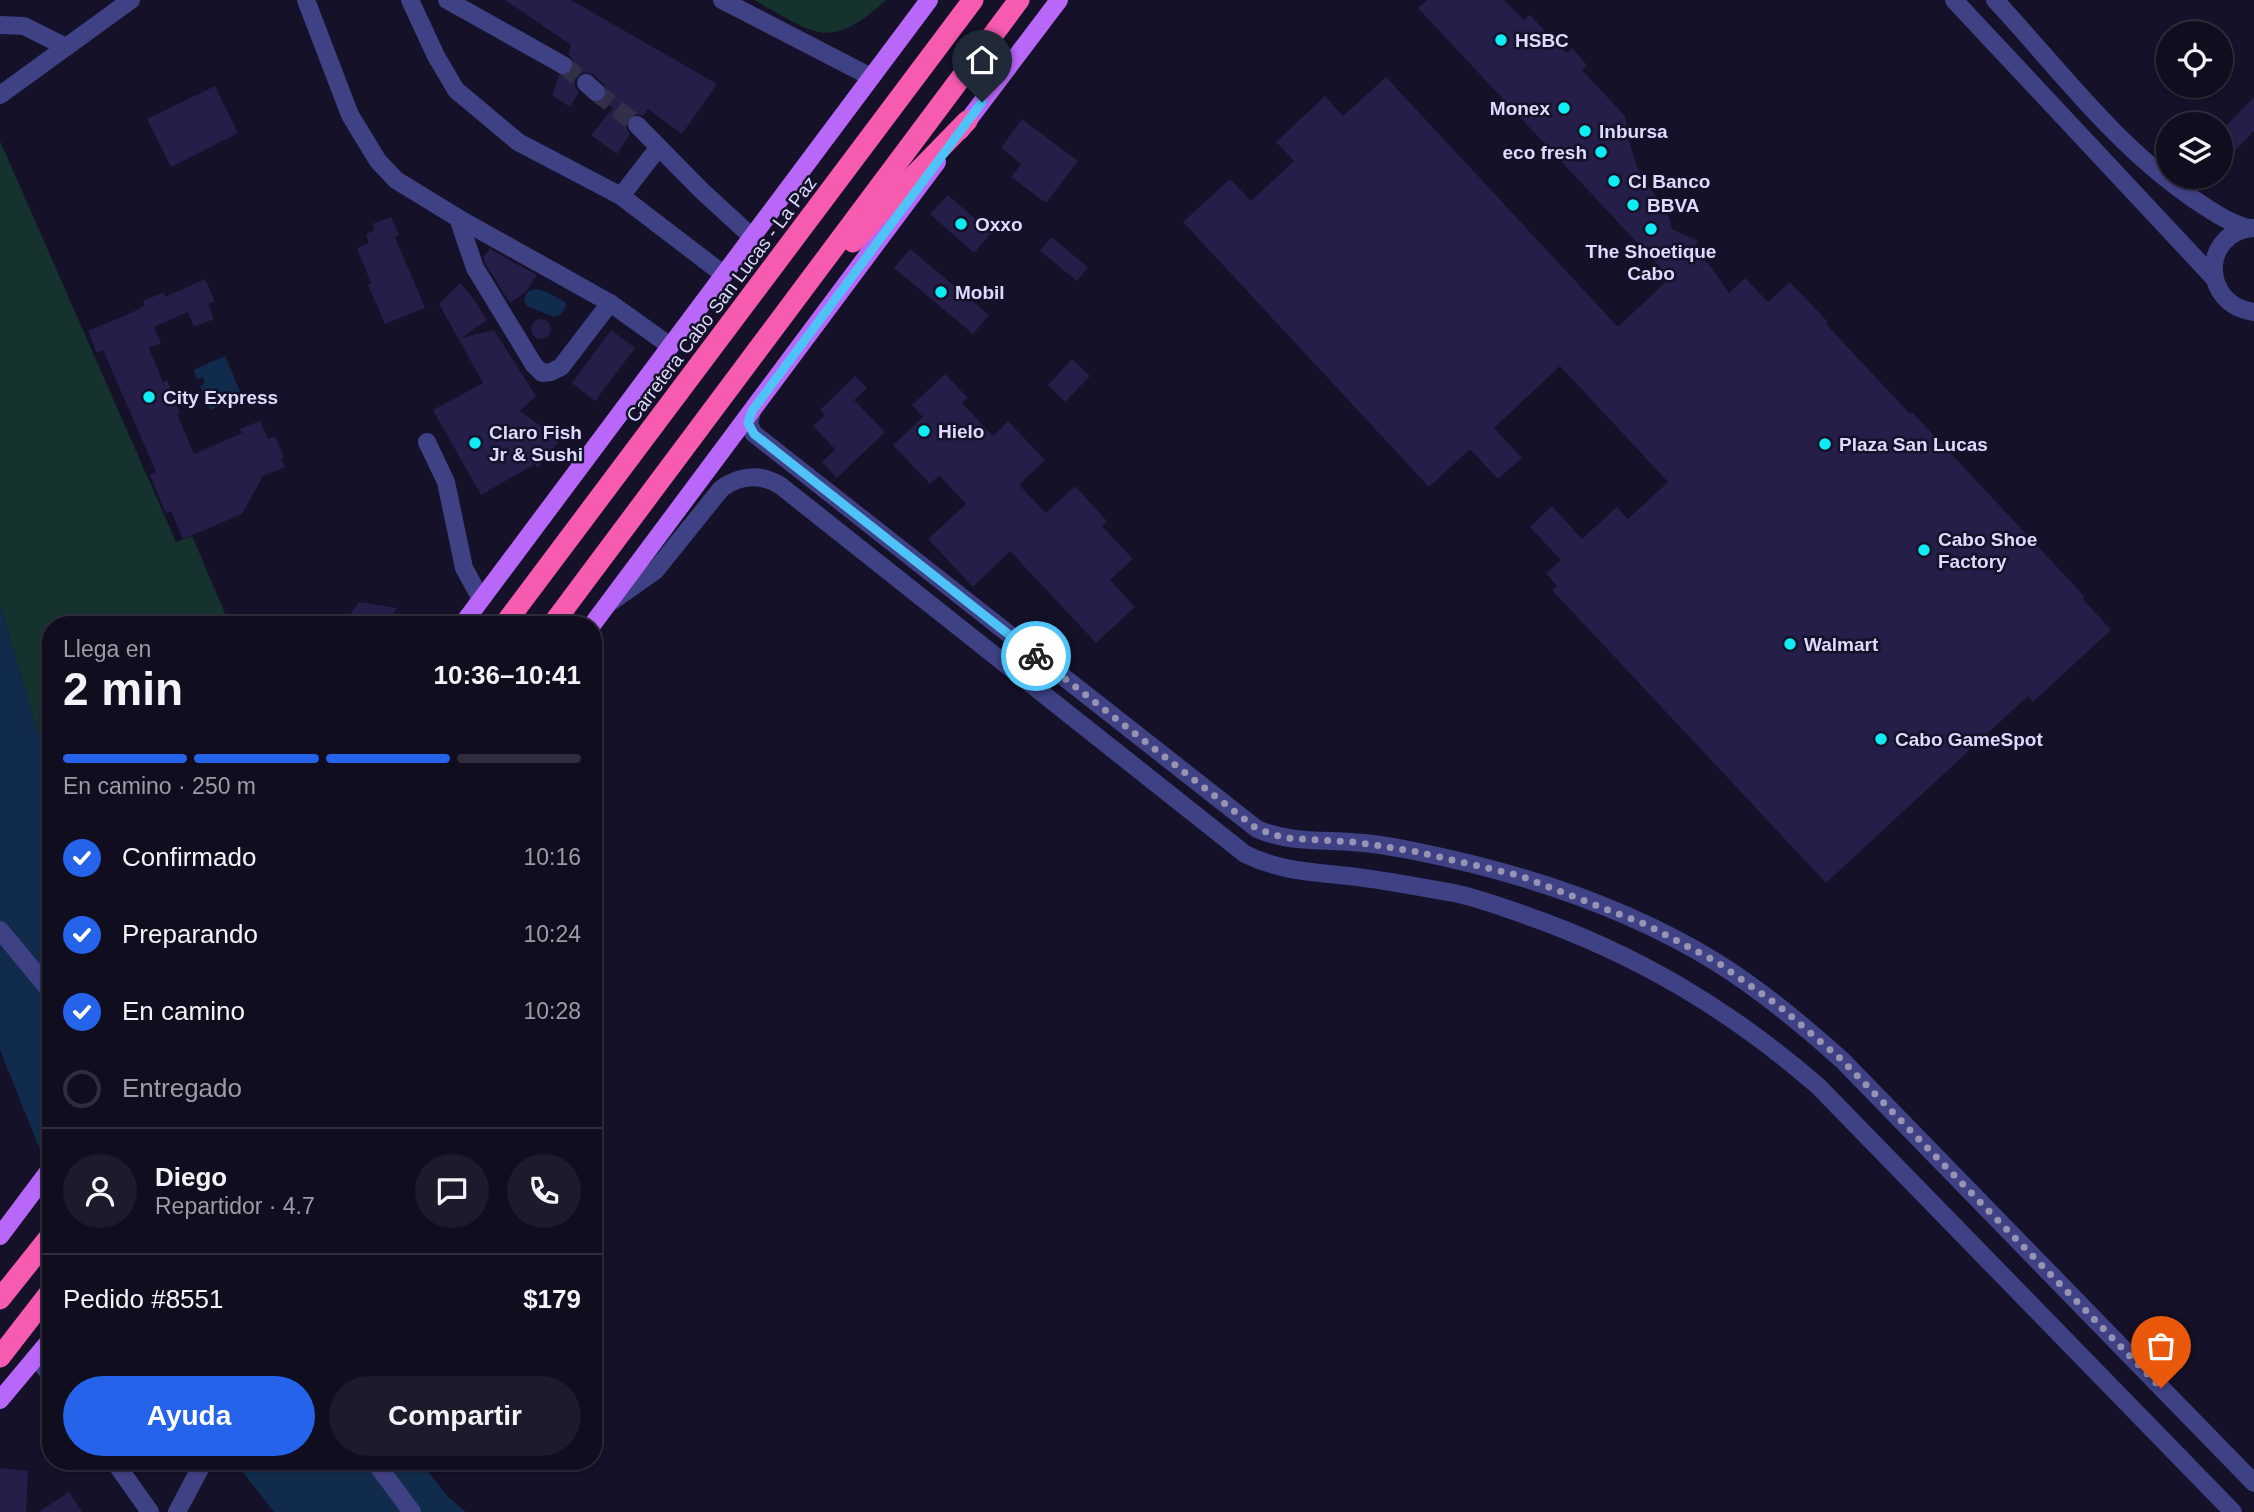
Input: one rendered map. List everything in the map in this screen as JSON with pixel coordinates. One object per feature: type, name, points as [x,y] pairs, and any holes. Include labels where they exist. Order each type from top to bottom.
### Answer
[{"type":"highway","name":"Carretera Cabo San Lucas - La Paz","points":[[511,616],[973,0]]},
{"type":"highway","points":[[559,616],[1019,0]]},
{"type":"highway","points":[[775,325],[967,121]]},
{"type":"highway","points":[[499,616],[548,567]]},
{"type":"highway","points":[[0,1298],[42,1246]]},
{"type":"highway","points":[[0,1357],[42,1303]]},
{"type":"main road","points":[[469,616],[929,0]]},
{"type":"main road","points":[[598,616],[1059,0]]},
{"type":"main road","points":[[0,1236],[42,1180]]},
{"type":"main road","points":[[0,1400],[42,1350]]},
{"type":"street","points":[[0,95],[131,0]]},
{"type":"street","points":[[306,0],[350,115],[378,161],[396,180],[610,303],[669,345]]},
{"type":"street","points":[[410,0],[436,56],[456,90],[518,142],[621,196],[723,274]]},
{"type":"street","points":[[447,0],[563,65]]},
{"type":"street","points":[[722,0],[871,77]]},
{"type":"street","points":[[1954,0],[2214,278],[2227,301],[2254,313]]},
{"type":"street","points":[[1995,0],[2108,126],[2150,166],[2210,210],[2233,223],[2252,228]]},
{"type":"street","points":[[0,26],[24,26],[66,47]]},
{"type":"street","points":[[637,125],[751,236]]},
{"type":"street","points":[[621,196],[659,147]]},
{"type":"street","points":[[458,218],[475,268],[534,365],[542,373],[561,367],[610,303]]},
{"type":"street","points":[[2214,278],[2216,255],[2221,245],[2229,237],[2252,228]]},
{"type":"street","points":[[752,411],[748,423],[754,434],[1257,829],[1285,838],[1354,842],[1413,851],[1518,875],[1647,925],[1717,962],[1779,1006],[1850,1069],[2254,1483]]},
{"type":"street","points":[[427,442],[446,482],[464,568],[481,599]]},
{"type":"street","points":[[607,604],[655,571],[721,489],[743,478],[758,477],[769,480],[781,486],[1245,854],[1284,869],[1351,876],[1457,894],[1556,926],[1632,958],[1697,994],[1788,1060],[1818,1086],[2233,1512]]},
{"type":"street","points":[[0,930],[42,981]]},
{"type":"street","points":[[36,1357],[42,1365]]},
{"type":"street","points":[[120,1470],[150,1512]]},
{"type":"street","points":[[177,1512],[199,1470]]},
{"type":"street","points":[[381,1470],[412,1512]]},
{"type":"green space","points":[[754,0],[886,0],[849,27],[835,32],[821,32],[792,21]]},
{"type":"green space","points":[[0,141],[176,542],[192,536],[226,616],[42,616],[42,739],[0,605]]},
{"type":"water","points":[[537,289],[565,302],[566,306],[561,315],[554,317],[527,306],[525,295]]},
{"type":"water","points":[[225,356],[242,396],[210,410],[207,403],[213,400],[209,393],[204,395],[200,386],[205,383],[203,377],[197,379],[193,370]]},
{"type":"water","points":[[0,605],[42,739],[42,1155],[0,1050]]},
{"type":"water","points":[[241,1470],[427,1470],[448,1497],[466,1512],[274,1512]]},
{"type":"building","points":[[505,0],[571,0],[717,84],[682,134],[648,109],[643,116],[630,116],[626,127],[630,134],[617,154],[591,135],[613,108],[603,101],[607,94],[604,84],[593,74],[583,72],[575,80],[575,87],[579,92],[570,107],[552,95],[559,75],[568,75],[573,70],[573,60],[568,54],[571,45]]},
{"type":"building","name":"Plaza San Lucas","points":[[1427,0],[1504,0],[1524,20],[1530,15],[1566,53],[1572,48],[1587,65],[1582,70],[1625,116],[1628,138],[1637,166],[1666,208],[1672,229],[1698,241],[1694,250],[1711,267],[1729,293],[1745,278],[1768,302],[1790,282],[1910,414],[1912,412],[2085,597],[2083,599],[2111,630],[2033,702],[2028,696],[1826,883],[1552,590],[1557,586],[1546,573],[1561,560],[1530,527],[1552,506],[1582,539],[1617,507],[1628,519],[1668,482],[1560,366],[1494,428],[1522,458],[1498,479],[1470,449],[1429,487],[1183,222],[1230,179],[1251,201],[1294,161],[1276,142],[1325,96],[1343,116],[1386,77],[1618,327],[1670,278],[1418,8]]},
{"type":"building","points":[[215,86],[238,133],[171,167],[147,119]]},
{"type":"building","points":[[2254,97],[2254,131],[2233,153],[2233,119]]},
{"type":"building","points":[[1022,119],[1078,161],[1046,203],[1011,177],[1021,164],[1001,148]]},
{"type":"building","name":"Oxxo","points":[[948,195],[991,233],[974,253],[930,214]]},
{"type":"building","points":[[391,217],[399,235],[395,237],[425,308],[385,324],[368,285],[371,283],[357,248],[369,243],[366,234],[375,230],[372,224]]},
{"type":"building","points":[[1051,237],[1088,267],[1077,281],[1040,251]]},
{"type":"building","points":[[490,249],[537,275],[526,292],[510,303],[485,263],[483,257]]},
{"type":"building","name":"Mobil","points":[[910,249],[989,315],[973,334],[894,268]]},
{"type":"building","name":"City Express","points":[[205,279],[215,301],[208,304],[214,319],[194,327],[188,312],[154,327],[161,343],[149,348],[163,382],[167,380],[180,413],[177,414],[194,454],[242,433],[240,429],[260,421],[268,439],[275,436],[284,457],[281,459],[285,467],[263,476],[242,514],[183,539],[171,511],[166,514],[150,475],[156,472],[103,350],[97,353],[88,331],[133,312],[145,305],[143,301],[164,292],[165,297]]},
{"type":"building","points":[[460,283],[487,320],[461,338],[494,330],[536,396],[520,411],[560,440],[538,468],[535,464],[481,495],[433,410],[483,383],[439,304]]},
{"type":"building","points":[[541,319],[548,322],[551,329],[548,336],[541,339],[534,336],[531,329],[534,322]]},
{"type":"building","points":[[611,330],[635,348],[595,401],[572,383]]},
{"type":"building","points":[[1072,359],[1090,376],[1065,402],[1048,385]]},
{"type":"building","points":[[945,374],[968,398],[962,403],[993,436],[1008,421],[1045,460],[1019,485],[1046,513],[1075,486],[1107,521],[1102,526],[1133,559],[1110,580],[1135,607],[1096,643],[1010,551],[973,587],[928,539],[966,504],[939,475],[930,484],[893,445],[923,417],[912,405]]},
{"type":"building","points":[[855,376],[867,388],[854,400],[885,432],[837,478],[822,462],[835,449],[813,426],[825,415],[820,410]]},
{"type":"building","points":[[359,602],[397,608],[391,616],[349,616]]},
{"type":"building","points":[[0,1468],[28,1471],[26,1512],[0,1512]]},
{"type":"building","points":[[69,1492],[82,1512],[39,1512]]},
{"type":"tunnel","points":[[563,65],[586,83]]},
{"type":"tunnel","points":[[596,92],[637,125]]},
{"type":"way so far","points":[[1036,656],[1257,829],[1285,838],[1354,842],[1413,851],[1518,875],[1647,925],[1717,962],[1779,1006],[1842,1060],[2161,1388]]},
{"type":"place","name":"HSBC","points":[[1501,40]]},
{"type":"place","name":"Monex","points":[[1564,108]]},
{"type":"place","name":"Inbursa","points":[[1585,131]]},
{"type":"place","name":"eco fresh","points":[[1601,152]]},
{"type":"place","name":"CI Banco","points":[[1614,181]]},
{"type":"place","name":"BBVA","points":[[1633,205]]},
{"type":"place","name":"Oxxo","points":[[961,224]]},
{"type":"place","name":"The Shoetique Cabo","points":[[1651,229]]},
{"type":"place","name":"Mobil","points":[[941,292]]},
{"type":"place","name":"City Express","points":[[149,397]]},
{"type":"place","name":"Hielo","points":[[924,431]]},
{"type":"place","name":"Claro Fish Jr & Sushi","points":[[475,443]]},
{"type":"place","name":"Plaza San Lucas","points":[[1825,444]]},
{"type":"place","name":"Cabo Shoe Factory","points":[[1924,550]]},
{"type":"place","name":"Walmart","points":[[1790,644]]},
{"type":"place","name":"Cabo GameSpot","points":[[1881,739]]},
{"type":"route","points":[[982,102],[752,411],[748,423],[754,434],[1036,656]]}]
